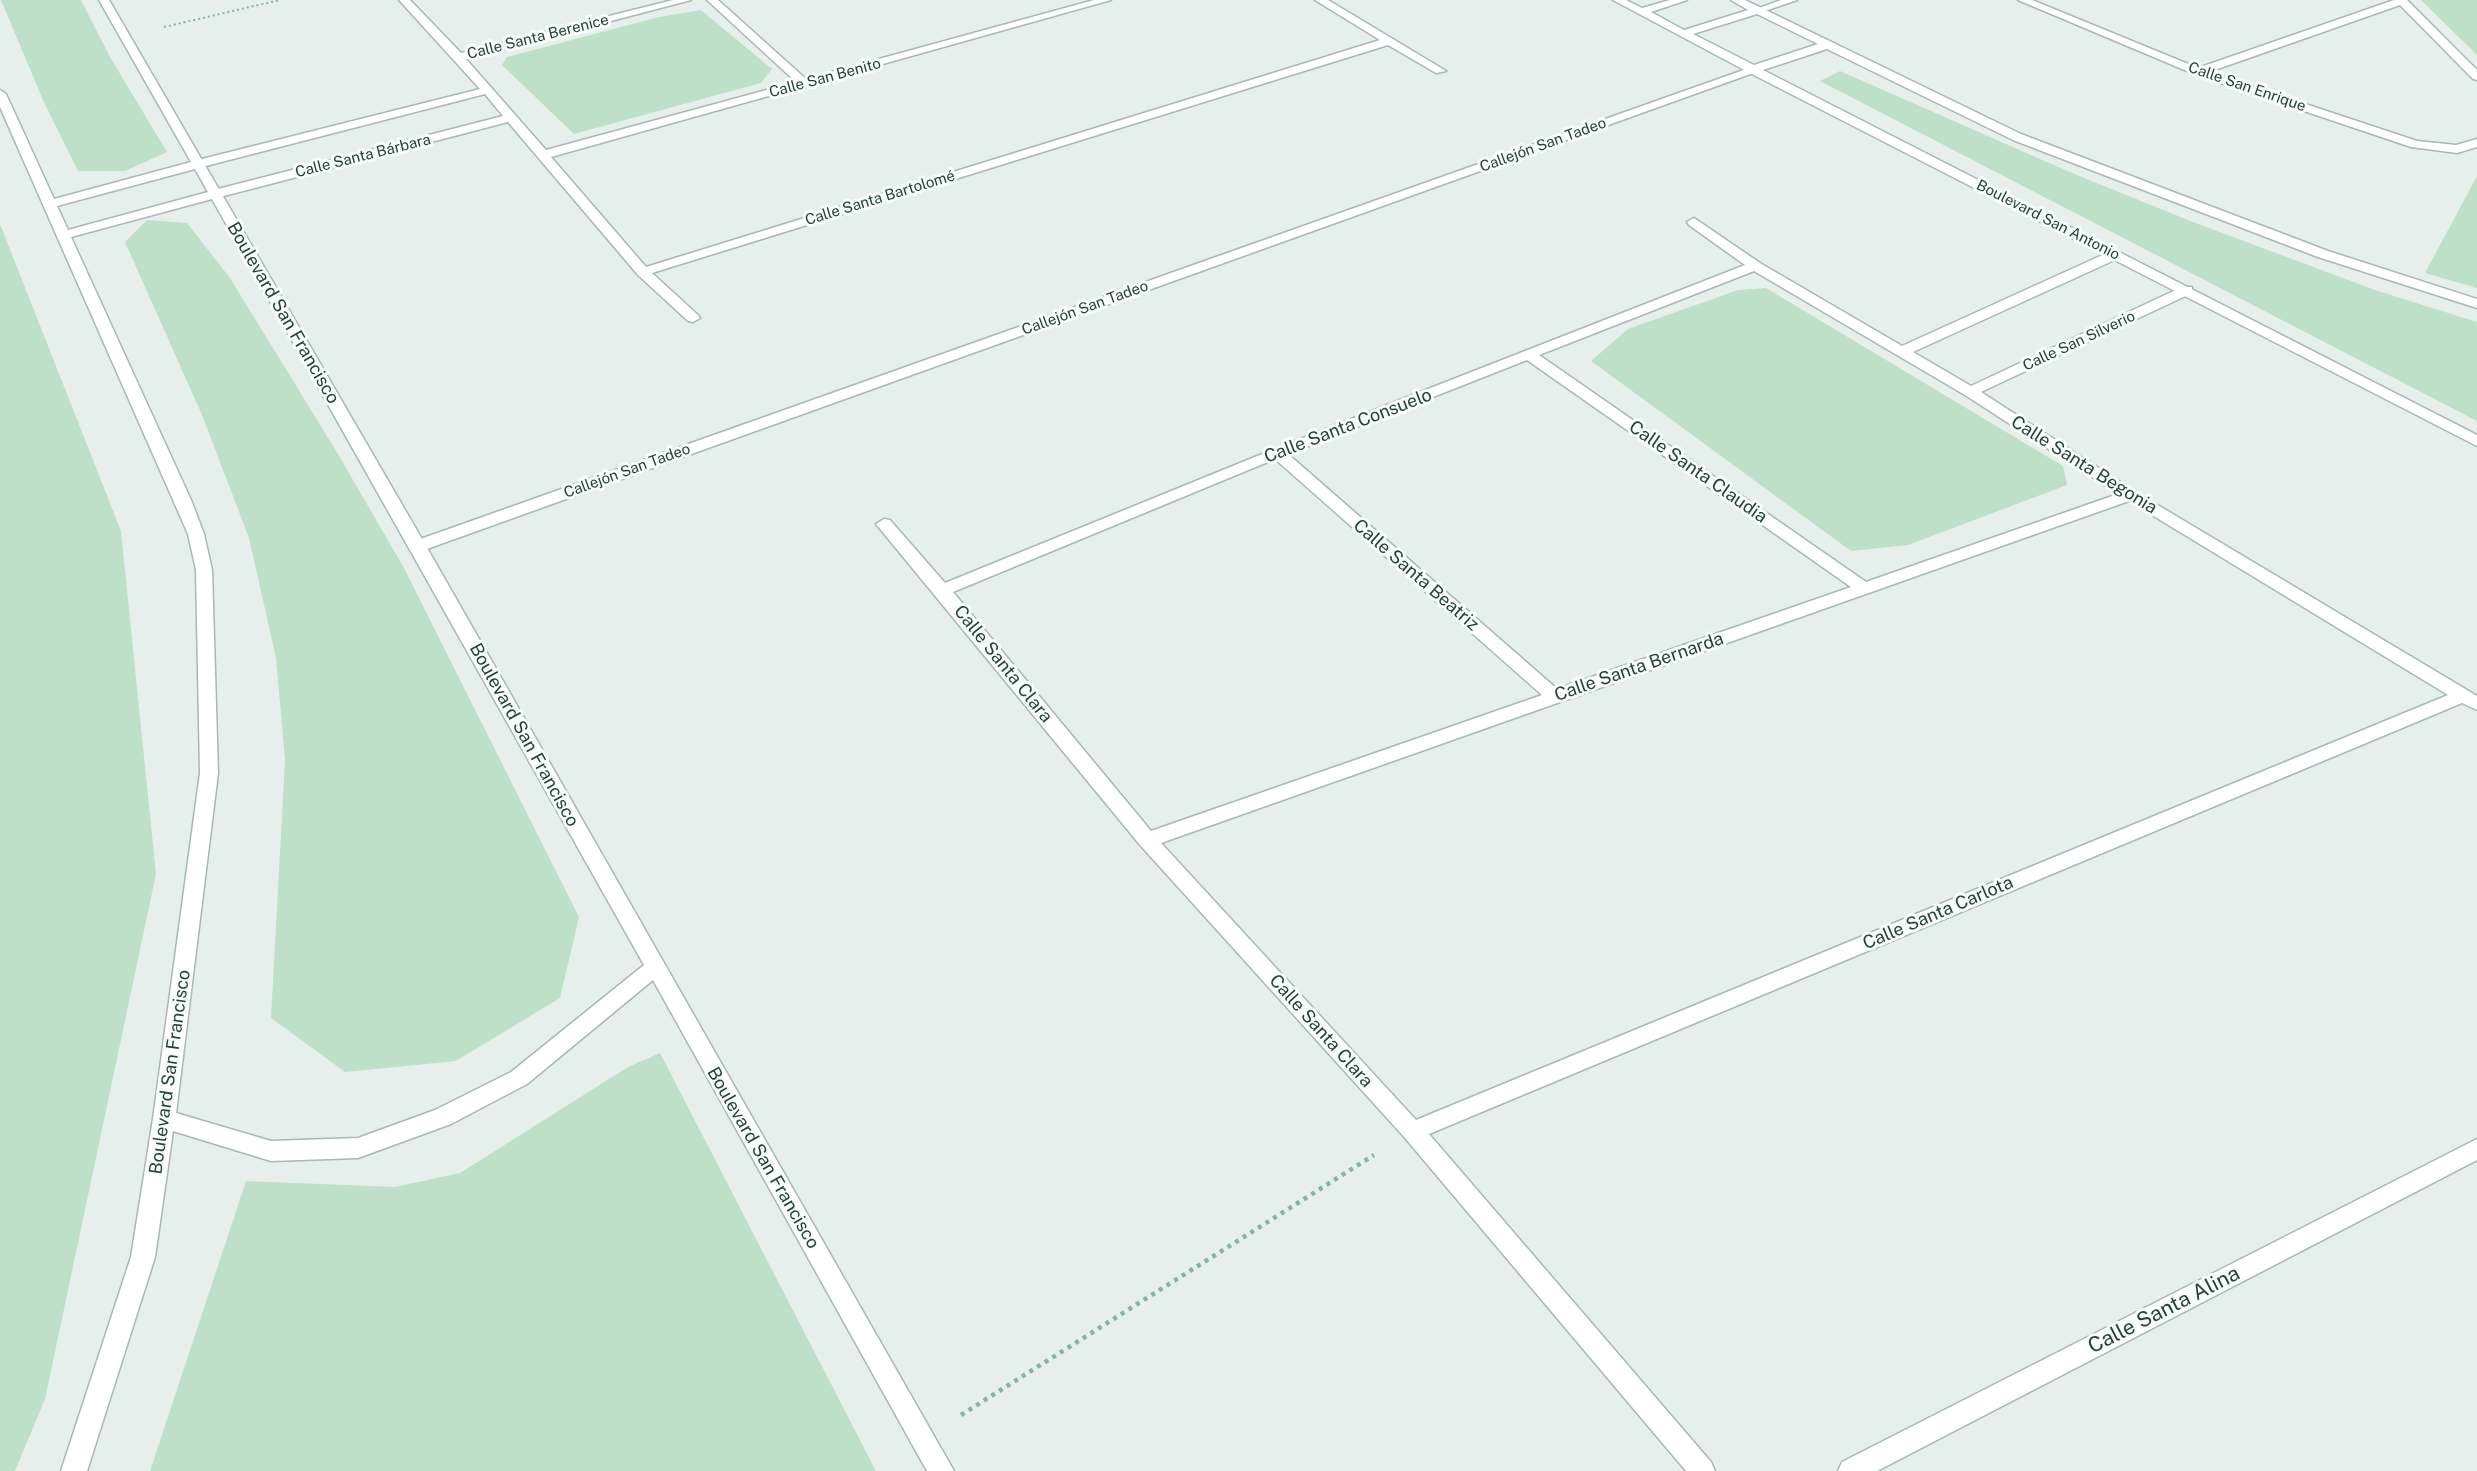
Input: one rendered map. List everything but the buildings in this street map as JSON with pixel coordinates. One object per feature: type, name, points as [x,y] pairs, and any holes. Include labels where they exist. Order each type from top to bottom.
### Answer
[{"type":"street","name":"Boulevard San Francisco","points":[[104,0],[417,546],[941,1471]]},
{"type":"street","points":[[404,0],[488,90],[643,272],[693,318]]},
{"type":"street","name":"Calle Santa Berenice","points":[[459,57],[686,0]]},
{"type":"street","points":[[712,0],[804,83]]},
{"type":"street","name":"Calle San Benito","points":[[543,155],[1106,0]]},
{"type":"street","points":[[1320,0],[1440,71]]},
{"type":"street","name":"Boulevard San Antonio","points":[[1617,0],[2114,255],[2187,290],[2477,441]]},
{"type":"street","points":[[1640,12],[1682,0]]},
{"type":"street","points":[[1736,0],[2017,138],[2323,254],[2477,303]]},
{"type":"street","points":[[1682,34],[1792,0]]},
{"type":"street","name":"Calle San Enrique","points":[[2023,0],[2198,72],[2415,144],[2457,149],[2477,143]]},
{"type":"street","points":[[2198,72],[2402,1],[2477,77]]},
{"type":"street","name":"Calle Santa Bartolomé","points":[[643,272],[1388,41]]},
{"type":"street","name":"Callejón San Tadeo","points":[[417,546],[1827,45]]},
{"type":"street","name":"Calle Santa Bárbara","points":[[50,204],[488,90]]},
{"type":"street","name":"Boulevard San Francisco","points":[[0,94],[183,500],[196,534],[204,570],[209,773],[164,1119],[143,1257],[74,1471]]},
{"type":"street","name":"Calle Santa Bárbara","points":[[63,235],[512,118]]},
{"type":"street","name":"Calle Santa Begonia","points":[[1694,222],[1755,266],[1970,392],[2130,495],[2470,700]]},
{"type":"street","points":[[1902,352],[2114,255]]},
{"type":"street","name":"Calle Santa Consuelo","points":[[942,590],[1277,453],[1531,356],[1755,266]]},
{"type":"street","name":"Calle San Silverio","points":[[1970,392],[2187,290]]},
{"type":"street","name":"Calle Santa Claudia","points":[[1531,356],[1864,588]]},
{"type":"street","name":"Calle Santa Beatriz","points":[[1277,453],[1555,697]]},
{"type":"street","name":"Calle Santa Bernarda","points":[[1147,840],[2130,495]]},
{"type":"street","name":"Calle Santa Clara","points":[[884,524],[942,590],[1147,840],[1413,1131],[1702,1471]]},
{"type":"street","name":"Calle Santa Carlota","points":[[1413,1131],[2470,700]]},
{"type":"street","points":[[164,1119],[271,1151],[358,1148],[443,1117],[519,1078],[654,968]]},
{"type":"street","name":"Calle Santa Alina","points":[[1851,1471],[2477,1149]]},
{"type":"path","points":[[125,36],[280,0]]},
{"type":"path","points":[[923,1439],[1413,1131]]},
{"type":"green space","points":[[1,0],[81,0],[110,57],[167,152],[125,171],[78,171],[43,100]]},
{"type":"green space","points":[[2421,0],[2477,0],[2477,55]]},
{"type":"green space","points":[[701,10],[772,69],[761,83],[574,134],[502,65],[507,57],[659,17]]},
{"type":"green space","points":[[1840,71],[2072,173],[2193,222],[2375,290],[2477,322],[2477,421],[1820,81]]},
{"type":"green space","points":[[2477,176],[2477,288],[2425,273]]},
{"type":"green space","points":[[147,220],[187,223],[230,278],[338,454],[404,568],[579,917],[560,998],[456,1061],[345,1072],[271,1018],[285,760],[276,658],[249,538],[202,415],[125,242]]},
{"type":"green space","points":[[0,224],[121,531],[156,874],[45,1399],[15,1471],[0,1471]]},
{"type":"green space","points":[[1766,288],[2063,466],[2067,485],[1908,545],[1851,551],[1591,361],[1628,329],[1738,290]]},
{"type":"green space","points":[[660,1053],[876,1471],[150,1471],[246,1181],[395,1187],[460,1173],[628,1067]]}]
